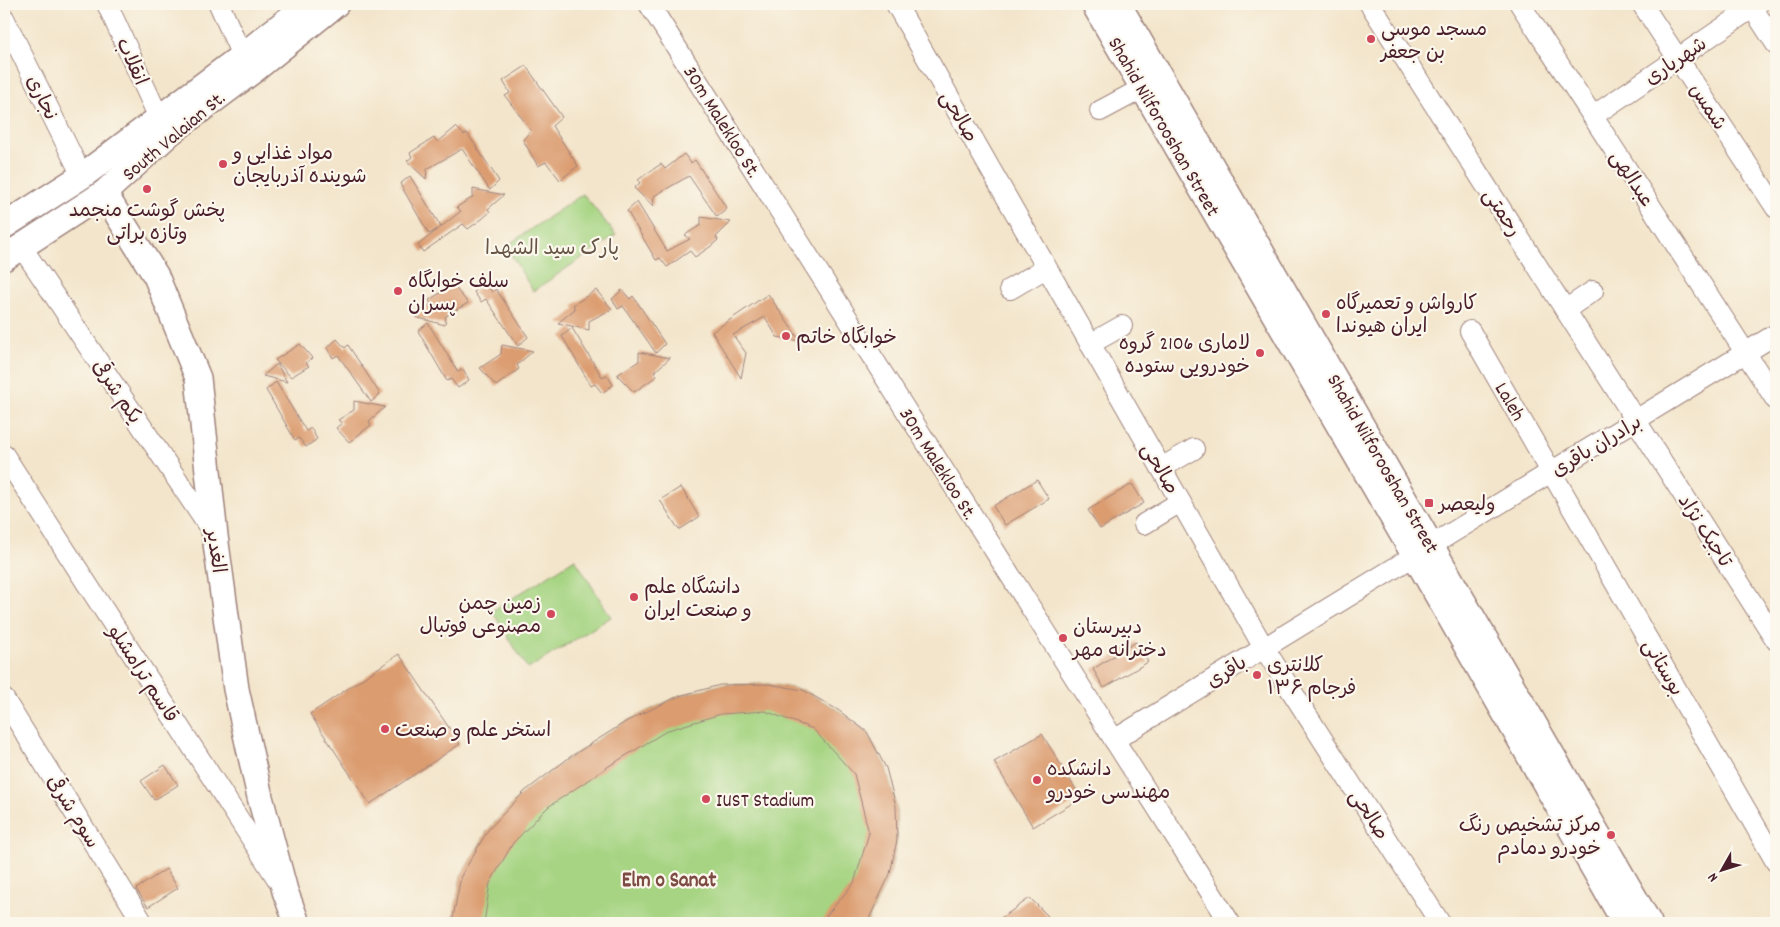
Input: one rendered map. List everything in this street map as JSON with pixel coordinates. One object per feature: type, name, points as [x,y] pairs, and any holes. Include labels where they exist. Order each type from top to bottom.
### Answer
[{"type":"main road","name":"South Valaian St.","points":[[4,226],[82,176],[308,4]]},
{"type":"main road","name":"South Valaian St.","points":[[12,252],[98,197],[170,132],[254,70],[336,4]]},
{"type":"main road","name":"Shahid Nilforooshan Street","points":[[1094,4],[1143,88],[1650,923]]},
{"type":"main road","name":"Shahid Nilforooshan Street","points":[[1118,4],[1424,550],[1625,923]]},
{"type":"main road","name":"الغدیر","points":[[82,176],[156,276],[198,378],[215,536],[236,689],[260,797],[292,921]]},
{"type":"street","name":"انقلاب","points":[[107,4],[159,118]]},
{"type":"street","points":[[219,4],[242,56]]},
{"type":"street","name":"30m Malekloo St.","points":[[649,4],[1230,923]]},
{"type":"street","name":"صالحی","points":[[896,4],[1264,648],[1440,923]]},
{"type":"street","name":"رحمتی","points":[[1370,4],[1636,420]]},
{"type":"street","name":"عبدالهی","points":[[1520,4],[1776,400]]},
{"type":"street","name":"شمس","points":[[1642,4],[1776,208]]},
{"type":"street","points":[[1753,5],[1776,44]]},
{"type":"street","name":"شهریاری","points":[[1592,116],[1753,5]]},
{"type":"street","name":"نجاری","points":[[4,18],[82,176]]},
{"type":"street","points":[[1100,111],[1143,88]]},
{"type":"street","name":"یکم شرقی","points":[[12,252],[215,536]]},
{"type":"street","points":[[1010,290],[1046,268]]},
{"type":"street","points":[[1565,310],[1593,291]]},
{"type":"street","points":[[1090,344],[1122,326]]},
{"type":"street","name":"Laleh","points":[[1470,330],[1551,472]]},
{"type":"street","name":"برادران باقری","points":[[1424,550],[1776,334]]},
{"type":"street","name":"تاجیک نژاد","points":[[1636,420],[1776,640]]},
{"type":"street","points":[[1161,468],[1194,449]]},
{"type":"street","name":"قاسم ترامشلو","points":[[4,455],[285,891]]},
{"type":"street","name":"بوستانی","points":[[1551,472],[1776,862]]},
{"type":"street","points":[[1144,524],[1180,502]]},
{"type":"street","name":"باقری","points":[[1114,740],[1424,550]]},
{"type":"street","name":"سوم شرقی","points":[[4,699],[144,923]]},
{"type":"green space","name":"پارک سید الشهدا","points":[[583,194],[616,235],[533,291],[506,246]]},
{"type":"green space","name":"زمین چمن مصنوعی فوتبال","points":[[575,559],[611,617],[528,669],[492,611]]},
{"type":"green space","name":"IUST Stadium","points":[[769,684],[803,690],[838,710],[867,732],[886,768],[896,806],[897,840],[890,874],[867,923],[453,923],[461,876],[488,830],[524,792],[570,757],[627,721],[679,696],[720,685]]},
{"type":"building","points":[[526,66],[562,117],[552,126],[578,166],[560,180],[546,162],[538,166],[523,140],[531,130],[505,96],[510,93],[503,81]]},
{"type":"building","points":[[456,127],[464,135],[467,133],[499,181],[490,190],[462,149],[427,169],[426,179],[407,161],[412,157],[410,153],[434,138],[438,142]]},
{"type":"building","points":[[684,154],[691,163],[695,160],[727,209],[717,217],[689,176],[654,196],[653,206],[634,188],[640,183],[638,180],[646,174],[661,164],[665,169]]},
{"type":"building","points":[[410,176],[441,227],[429,234],[400,184]]},
{"type":"building","points":[[473,189],[504,195],[488,209],[490,212],[468,229],[463,224],[423,252],[418,245],[461,211],[457,207],[473,197]]},
{"type":"building","points":[[637,202],[667,251],[690,239],[685,235],[701,225],[701,217],[731,222],[716,237],[718,240],[710,247],[695,257],[690,251],[667,267],[660,258],[656,260],[627,211]]},
{"type":"building","points":[[485,283],[492,292],[496,289],[528,337],[518,346],[486,299],[481,302],[474,292]]},
{"type":"building","points":[[453,285],[468,303],[446,316],[445,325],[415,317],[431,304],[429,300]]},
{"type":"building","points":[[596,290],[612,309],[589,321],[589,330],[558,323],[575,309],[573,305]]},
{"type":"building","points":[[622,290],[630,299],[633,296],[665,344],[656,353],[623,306],[618,309],[612,299]]},
{"type":"building","name":"خوابگاه خاتم","points":[[768,294],[800,341],[777,337],[765,317],[733,335],[746,353],[741,378],[712,332]]},
{"type":"building","points":[[428,323],[458,372],[463,369],[469,380],[458,388],[451,379],[447,381],[418,331]]},
{"type":"building","points":[[572,328],[602,377],[607,375],[613,385],[602,393],[595,384],[591,386],[562,336]]},
{"type":"building","points":[[337,339],[345,348],[348,345],[380,394],[371,402],[338,355],[333,358],[327,348]]},
{"type":"building","points":[[300,344],[312,358],[306,363],[309,366],[291,377],[275,360]]},
{"type":"building","points":[[502,345],[533,351],[517,365],[519,369],[496,386],[480,368],[501,354]]},
{"type":"building","points":[[639,352],[670,358],[654,372],[657,376],[634,392],[617,375],[639,361]]},
{"type":"building","points":[[277,364],[287,382],[263,376]]},
{"type":"building","points":[[276,382],[306,431],[311,428],[317,439],[306,447],[299,438],[295,440],[266,390]]},
{"type":"building","points":[[354,401],[385,407],[369,421],[371,425],[349,442],[336,428],[342,423],[338,420],[354,410]]},
{"type":"building","points":[[1037,480],[1049,499],[1005,525],[993,506]]},
{"type":"building","points":[[1132,484],[1144,503],[1100,529],[1088,510]]},
{"type":"building","points":[[681,487],[699,517],[679,530],[660,500]]},
{"type":"building","points":[[1136,642],[1148,662],[1104,688],[1093,669]]},
{"type":"building","name":"استخر علم و صنعت","points":[[399,654],[460,744],[370,804],[310,714]]},
{"type":"building","points":[[769,684],[803,690],[838,710],[867,732],[886,768],[896,806],[897,840],[890,874],[867,923],[820,923],[854,883],[869,833],[854,774],[813,729],[765,711],[721,714],[668,730],[609,766],[548,807],[513,843],[490,883],[484,923],[452,923],[461,876],[488,830],[524,792],[570,757],[627,721],[679,696],[720,685]]},
{"type":"building","name":"دانشکده مهندسی خودرو","points":[[1042,734],[1081,798],[1033,827],[994,762]]},
{"type":"building","points":[[165,765],[178,785],[154,800],[141,781]]},
{"type":"building","points":[[166,869],[178,888],[148,907],[136,889]]},
{"type":"building","points":[[1030,898],[1055,923],[994,923]]},
{"type":"place","name":"مسجد موسی بن جعفر","points":[[1371,39]]},
{"type":"place","name":"مواد غذایی و شوینده آذربایجان","points":[[223,164]]},
{"type":"place","name":"پخش گوشت منجمد وتازه براتی","points":[[147,189]]},
{"type":"place","name":"سلف خوابگاه پسران","points":[[398,291]]},
{"type":"place","name":"کارواش و تعمیرگاه ایران هیوندا","points":[[1326,314]]},
{"type":"place","name":"خوابگاه خاتم","points":[[786,336]]},
{"type":"place","name":"لاماری 2106 گروه خودرویی ستوده","points":[[1260,353]]},
{"type":"place","name":"ولیعصر","points":[[1429,503]]},
{"type":"place","name":"دانشگاه علم و صنعت ایران","points":[[634,597]]},
{"type":"place","name":"زمین چمن مصنوعی فوتبال","points":[[551,614]]},
{"type":"place","name":"دبیرستان دخترانه مهر","points":[[1063,638]]},
{"type":"place","name":"کلانتری ۱۳۶ فرجام","points":[[1257,675]]},
{"type":"place","name":"استخر علم و صنعت","points":[[385,729]]},
{"type":"place","name":"دانشکده مهندسی خودرو","points":[[1037,780]]},
{"type":"place","name":"IUST Stadium","points":[[706,799]]},
{"type":"place","name":"مرکز تشخیص رنگ خودرو دمادم","points":[[1611,835]]},
{"type":"district","name":"Elm o Sanat","points":[[669,879]]}]
